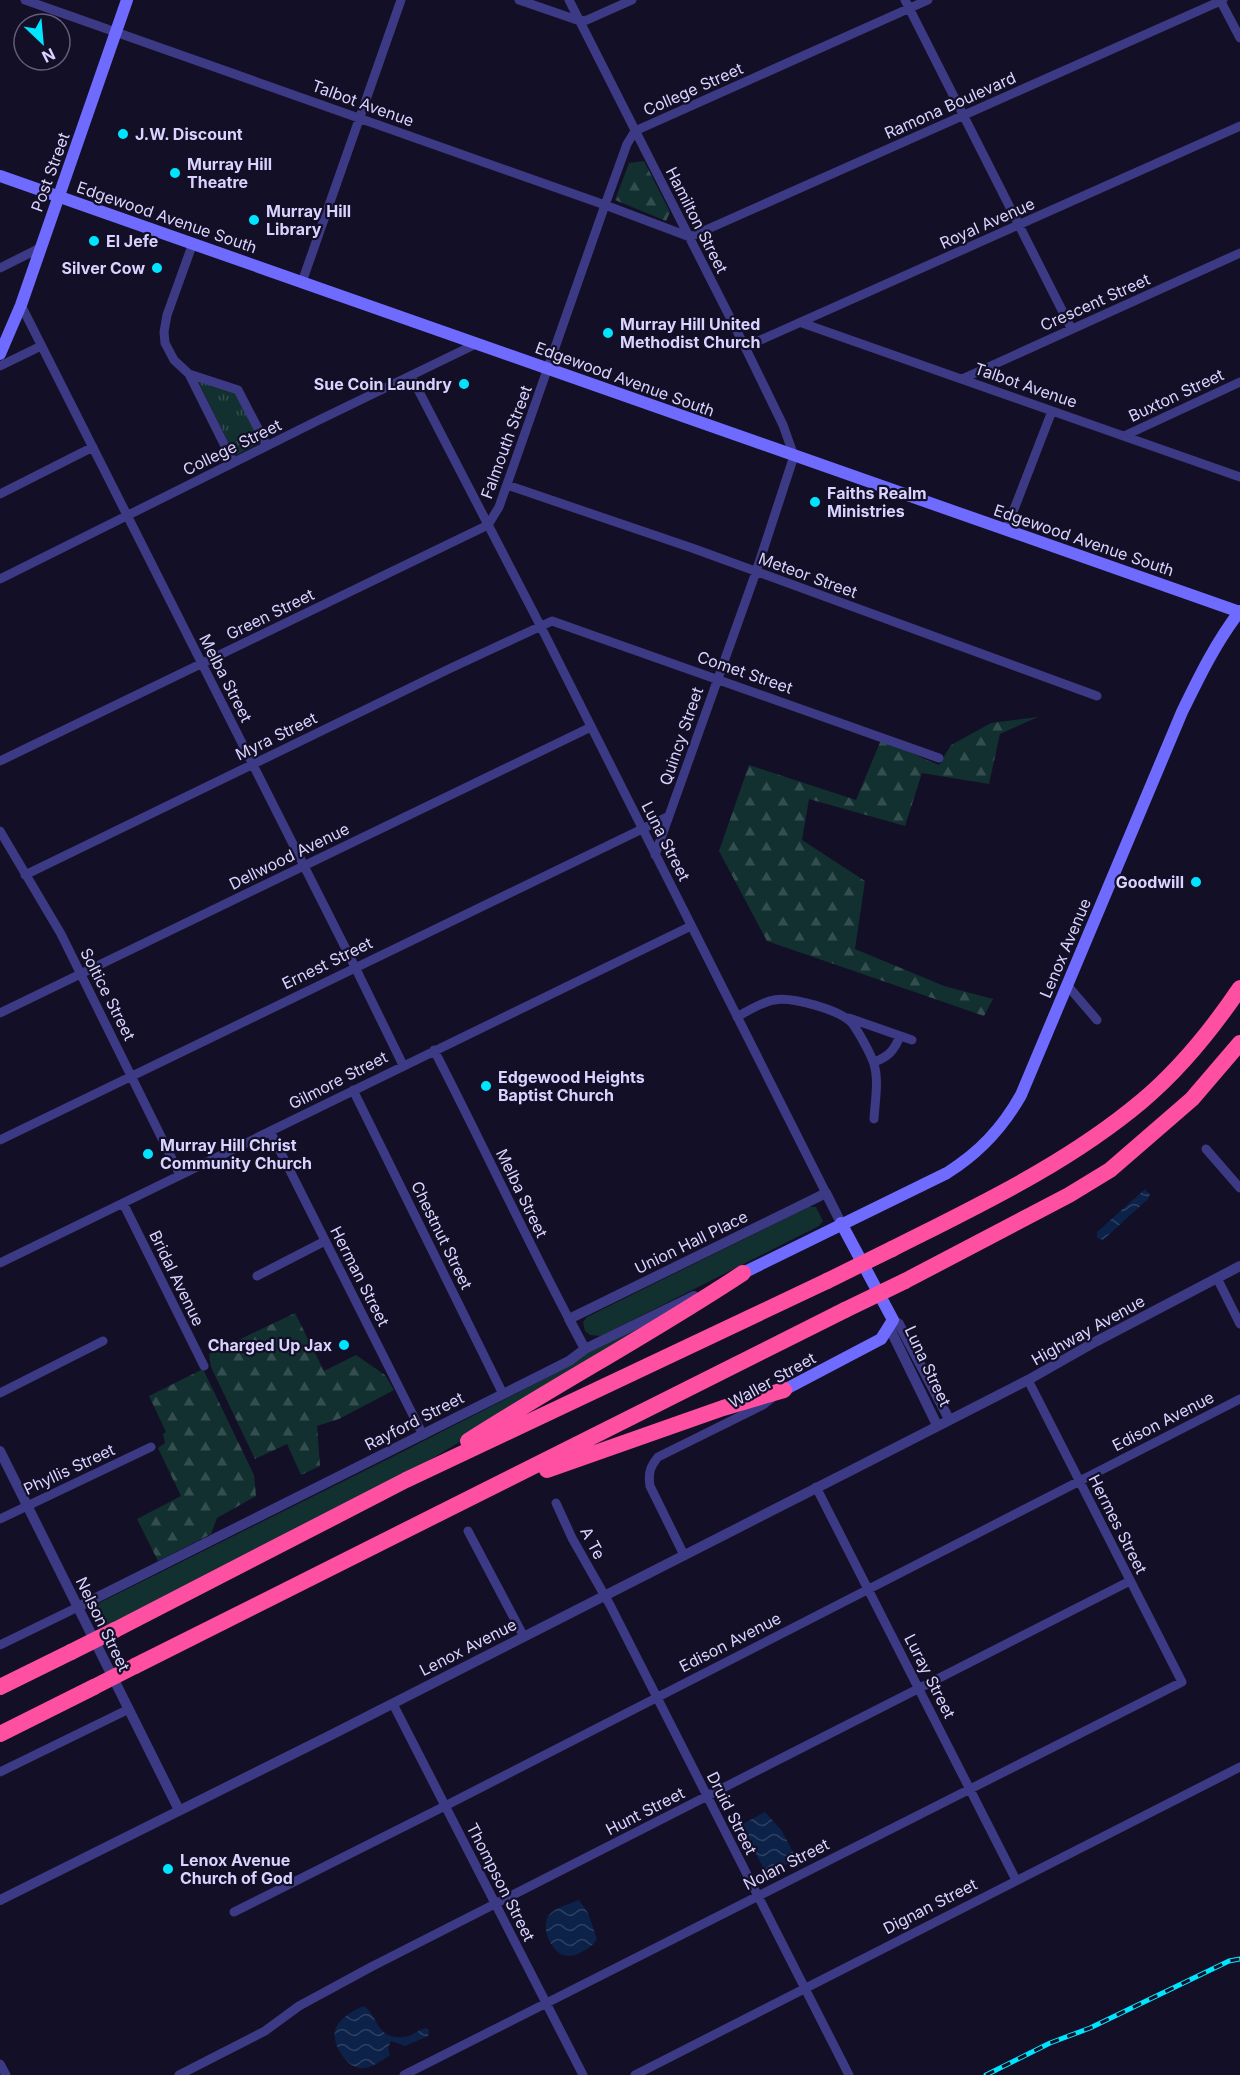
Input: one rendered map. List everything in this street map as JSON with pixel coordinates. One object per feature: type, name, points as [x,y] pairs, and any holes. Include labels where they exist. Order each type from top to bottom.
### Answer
[{"type":"highway","points":[[0,1688],[406,1480],[827,1281],[1021,1184],[1103,1132],[1144,1099],[1185,1058],[1240,988]]},
{"type":"highway","points":[[0,1734],[905,1281],[1069,1195],[1110,1170],[1192,1099],[1240,1043]]},
{"type":"highway","points":[[406,1480],[532,1400],[699,1302],[743,1273]]},
{"type":"highway","points":[[397,1534],[538,1474],[723,1408],[784,1390]]},
{"type":"main road","name":"Post Street","points":[[0,354],[21,305],[127,0]]},
{"type":"main road","name":"Edgewood Avenue South","points":[[0,176],[1240,612]]},
{"type":"main road","name":"Lenox Avenue","points":[[842,1223],[869,1213],[947,1173],[977,1152],[1010,1115],[1021,1095],[1068,985],[1182,712],[1201,672],[1227,627],[1240,612]]},
{"type":"main road","name":"Rayford Street","points":[[743,1273],[842,1223]]},
{"type":"main road","name":"Luna Street","points":[[842,1223],[893,1320]]},
{"type":"main road","name":"Waller Street","points":[[784,1390],[881,1339],[893,1320]]},
{"type":"street","name":"Talbot Avenue","points":[[25,0],[690,237]]},
{"type":"street","points":[[302,282],[401,0]]},
{"type":"street","points":[[519,0],[580,21],[632,0]]},
{"type":"street","name":"Hamilton Street","points":[[569,0],[746,347],[783,425],[794,456]]},
{"type":"street","name":"College Street","points":[[548,369],[627,144],[635,131],[907,4],[928,0]]},
{"type":"street","points":[[1222,0],[1240,39]]},
{"type":"street","name":"Ramona Boulevard","points":[[690,237],[1222,0]]},
{"type":"street","points":[[907,4],[1071,328]]},
{"type":"street","name":"Royal Avenue","points":[[746,347],[1240,126]]},
{"type":"street","points":[[194,243],[167,315],[164,332],[168,351],[189,374],[233,462]]},
{"type":"street","points":[[0,268],[40,248]]},
{"type":"street","name":"Crescent Street","points":[[962,379],[1240,253]]},
{"type":"street","name":"Melba Street","points":[[21,305],[403,1065]]},
{"type":"street","name":"Talbot Avenue","points":[[802,323],[1240,477]]},
{"type":"street","name":"College Street","points":[[0,579],[478,343]]},
{"type":"street","points":[[0,366],[41,346]]},
{"type":"street","name":"Falmouth Street","points":[[488,525],[499,507],[548,369]]},
{"type":"street","points":[[189,374],[238,390],[267,446]]},
{"type":"street","name":"Luna Street","points":[[411,376],[540,625],[842,1223]]},
{"type":"street","name":"Buxton Street","points":[[1124,436],[1240,382]]},
{"type":"street","points":[[1006,530],[1052,411]]},
{"type":"street","points":[[0,494],[93,447]]},
{"type":"street","name":"Quincy Street","points":[[655,855],[756,572],[794,456]]},
{"type":"street","name":"Meteor Street","points":[[507,485],[756,572],[1096,696]]},
{"type":"street","name":"Green Street","points":[[0,761],[488,525]]},
{"type":"street","name":"Comet Street","points":[[540,625],[552,621],[939,758]]},
{"type":"street","name":"Myra Street","points":[[25,875],[540,625]]},
{"type":"street","name":"Dellwood Avenue","points":[[0,1013],[591,727]]},
{"type":"street","name":"Ernest Street","points":[[0,1140],[669,816]]},
{"type":"street","name":"Soltice Street","points":[[1,835],[61,934],[180,1175]]},
{"type":"street","name":"Gilmore Street","points":[[0,1263],[691,926]]},
{"type":"street","points":[[1068,985],[1097,1020]]},
{"type":"street","points":[[737,1017],[762,1004],[787,998],[912,1041]]},
{"type":"street","points":[[844,1017],[852,1024],[874,1062],[876,1078],[874,1119]]},
{"type":"street","points":[[874,1062],[884,1059],[892,1052],[900,1036]]},
{"type":"street","name":"Melba Street","points":[[434,1050],[585,1349]]},
{"type":"street","name":"Chestnut Street","points":[[353,1090],[503,1394]]},
{"type":"street","name":"Herman Street","points":[[270,1131],[423,1435]]},
{"type":"street","points":[[1206,1149],[1240,1188]]},
{"type":"street","name":"Union Hall Place","points":[[569,1319],[826,1192]]},
{"type":"street","name":"Bridal Avenue","points":[[123,1203],[204,1366]]},
{"type":"street","points":[[257,1276],[325,1241]]},
{"type":"street","name":"Highway Avenue","points":[[949,1419],[1028,1380],[1240,1266]]},
{"type":"street","name":"Rayford Street","points":[[0,1645],[423,1435],[569,1361],[585,1349],[743,1273]]},
{"type":"street","points":[[1217,1278],[1240,1324]]},
{"type":"street","name":"Luna Street","points":[[937,1425],[893,1335],[891,1330],[893,1320],[900,1323],[949,1419]]},
{"type":"street","points":[[0,1393],[103,1341]]},
{"type":"street","name":"Hermes Street","points":[[1028,1380],[1182,1682]]},
{"type":"street","name":"Waller Street","points":[[684,1555],[650,1486],[650,1466],[658,1457],[764,1405],[784,1390]]},
{"type":"street","name":"Edison Avenue","points":[[234,1912],[1240,1399]]},
{"type":"street","name":"Lenox Avenue","points":[[0,1900],[393,1704],[949,1419]]},
{"type":"street","name":"Phyllis Street","points":[[0,1520],[151,1447]]},
{"type":"street","name":"Nelson Street","points":[[0,1451],[179,1810]]},
{"type":"street","name":"Luray Street","points":[[816,1487],[1016,1880]]},
{"type":"street","name":"A Te","points":[[556,1503],[572,1538],[605,1596]]},
{"type":"street","points":[[468,1531],[524,1637]]},
{"type":"street","name":"Hunt Street","points":[[179,2075],[265,2031],[299,2006],[370,1967],[1130,1581]]},
{"type":"street","name":"Druid Street","points":[[605,1596],[849,2075]]},
{"type":"street","name":"Nolan Street","points":[[404,2075],[1182,1682]]},
{"type":"street","name":"Thompson Street","points":[[393,1704],[583,2075]]},
{"type":"street","points":[[0,1772],[129,1709]]},
{"type":"street","name":"Dignan Street","points":[[635,2075],[1240,1767]]},
{"type":"street","points":[[0,2064],[6,2075]]},
{"type":"green space","points":[[644,161],[670,212],[666,221],[615,200],[629,163]]},
{"type":"green space","points":[[198,381],[235,392],[260,443],[235,456]]},
{"type":"green space","points":[[1038,717],[1000,734],[989,784],[922,773],[905,826],[809,799],[802,840],[865,881],[855,949],[944,986],[993,999],[984,1016],[767,941],[719,851],[749,765],[856,800],[881,740],[939,765],[951,745],[991,723]]},
{"type":"green space","points":[[809,1207],[816,1207],[823,1221],[819,1226],[601,1336],[590,1335],[585,1331],[583,1322],[587,1317]]},
{"type":"green space","points":[[295,1313],[324,1371],[356,1355],[385,1375],[394,1390],[339,1419],[317,1426],[320,1466],[301,1475],[287,1444],[255,1459],[211,1367],[209,1354]]},
{"type":"green space","points":[[653,1321],[543,1392],[393,1482],[104,1630],[91,1607],[402,1452],[564,1369],[582,1356]]},
{"type":"green space","points":[[203,1369],[254,1475],[256,1496],[217,1518],[211,1534],[158,1561],[137,1519],[181,1496],[158,1448],[165,1443],[163,1434],[166,1432],[149,1396]]},
{"type":"water","points":[[1145,1189],[1150,1195],[1148,1199],[1103,1240],[1097,1238],[1097,1232]]},
{"type":"water","points":[[765,1812],[782,1831],[795,1856],[782,1868],[767,1875],[741,1825]]},
{"type":"water","points":[[579,1900],[588,1913],[597,1939],[584,1951],[567,1956],[559,1953],[551,1944],[546,1932],[547,1920],[555,1910]]},
{"type":"water","points":[[363,2006],[368,2009],[387,2034],[394,2037],[406,2037],[426,2028],[429,2030],[428,2036],[405,2046],[391,2041],[388,2048],[390,2055],[368,2068],[355,2067],[341,2054],[336,2042],[335,2031],[342,2019]]},
{"type":"railway","points":[[986,2075],[1229,1961],[1240,1959]]},
{"type":"place","name":"J.W. Discount","points":[[123,134]]},
{"type":"place","name":"Murray Hill Theatre","points":[[175,173]]},
{"type":"place","name":"Murray Hill Library","points":[[254,220]]},
{"type":"place","name":"El Jefe","points":[[94,241]]},
{"type":"place","name":"Silver Cow","points":[[157,268]]},
{"type":"place","name":"Murray Hill United Methodist Church","points":[[608,333]]},
{"type":"place","name":"Sue Coin Laundry","points":[[464,384]]},
{"type":"place","name":"Faiths Realm Ministries","points":[[815,502]]},
{"type":"place","name":"Goodwill","points":[[1196,882]]},
{"type":"place","name":"Edgewood Heights Baptist Church","points":[[486,1086]]},
{"type":"place","name":"Murray Hill Christ Community Church","points":[[148,1154]]},
{"type":"place","name":"Charged Up Jax","points":[[344,1345]]},
{"type":"place","name":"Lenox Avenue Church of God","points":[[168,1869]]}]
